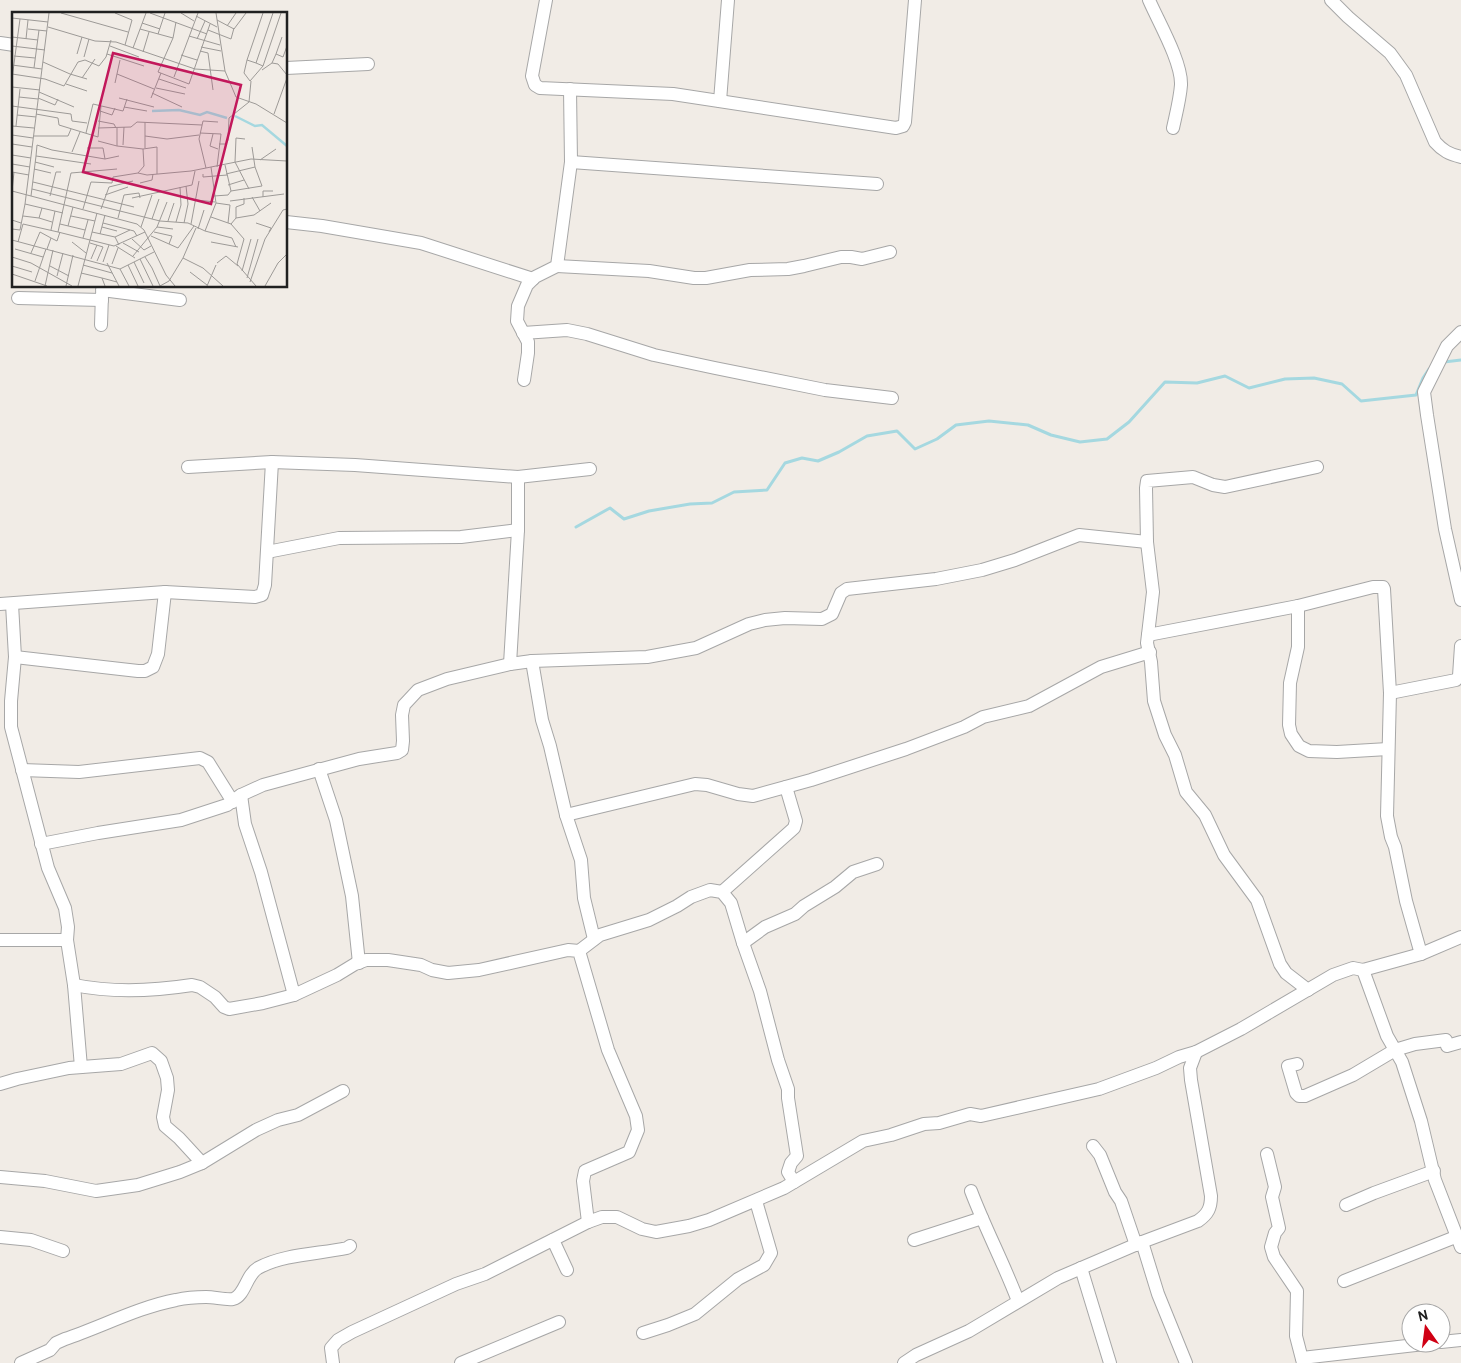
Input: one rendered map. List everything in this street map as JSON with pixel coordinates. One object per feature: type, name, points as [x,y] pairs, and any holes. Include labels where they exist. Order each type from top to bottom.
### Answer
[{"type":"street","points":[[546,0],[532,76],[535,85],[540,88],[673,94],[900,128],[905,122],[915,0]]},
{"type":"street","points":[[720,101],[728,0]]},
{"type":"street","points":[[1149,0],[1174,56],[1180,77],[1181,85],[1173,128]]},
{"type":"street","points":[[1331,0],[1348,18],[1390,53],[1406,75],[1435,142],[1442,150],[1461,157]]},
{"type":"street","points":[[288,68],[368,64]]},
{"type":"street","points":[[557,266],[571,162],[570,88]]},
{"type":"street","points":[[571,162],[877,184]]},
{"type":"street","points":[[288,222],[322,226],[421,243],[533,279]]},
{"type":"street","points":[[524,380],[528,342],[517,321],[518,306],[527,285],[533,279],[557,266],[649,271],[706,278],[750,270],[788,269],[841,257],[851,256],[862,259],[890,252]]},
{"type":"street","points":[[101,325],[102,292]]},
{"type":"street","points":[[18,298],[102,292],[180,300]]},
{"type":"street","points":[[523,333],[567,330],[587,334],[654,355],[715,368],[825,390],[892,398]]},
{"type":"street","points":[[1461,332],[1447,346],[1424,392],[1426,416],[1445,529],[1461,600]]},
{"type":"street","points":[[188,467],[272,462],[355,465],[518,477],[590,469]]},
{"type":"street","points":[[81,1067],[65,908],[48,868],[11,727],[15,657],[6,604],[165,592],[255,597],[262,595],[265,585],[272,462]]},
{"type":"street","points":[[1308,990],[1286,973],[1280,964],[1257,900],[1224,855],[1204,816],[1186,792],[1175,755],[1165,734],[1154,701],[1150,652],[1147,643],[1153,592],[1147,542],[1146,488],[1148,481],[1194,477],[1213,485],[1225,487],[1317,467]]},
{"type":"street","points":[[510,664],[518,530],[518,477]]},
{"type":"street","points":[[267,552],[340,538],[461,538],[518,530]]},
{"type":"street","points":[[41,844],[181,820],[206,813],[263,786],[359,759],[397,753],[402,750],[404,741],[402,715],[404,705],[418,690],[447,679],[510,664],[532,661],[647,657],[696,648],[748,624],[764,620],[785,618],[822,619],[832,614],[841,594],[847,589],[936,579],[982,570],[1015,560],[1079,535],[1147,542]]},
{"type":"street","points":[[1148,635],[1298,606],[1373,586],[1383,587],[1390,692],[1388,821],[1406,901],[1422,954]]},
{"type":"street","points":[[15,657],[145,671],[153,667],[158,654],[165,592]]},
{"type":"street","points":[[1298,606],[1298,648],[1290,683],[1289,725],[1291,734],[1299,746],[1309,750],[1338,752],[1388,749]]},
{"type":"street","points":[[1390,692],[1456,680],[1459,676],[1461,646]]},
{"type":"street","points":[[566,815],[695,784],[753,796],[786,787],[906,749],[983,718],[1029,706],[1101,668],[1150,652]]},
{"type":"street","points":[[532,661],[542,720],[566,815],[579,852],[584,898],[594,939]]},
{"type":"street","points":[[22,770],[79,772],[200,758],[208,762],[237,798],[261,872],[294,995]]},
{"type":"street","points":[[319,769],[336,820],[352,896],[359,963]]},
{"type":"street","points":[[722,892],[794,828],[796,822],[786,787]]},
{"type":"street","points":[[743,943],[765,926],[795,914],[804,906],[835,887],[853,872],[877,864]]},
{"type":"street","points":[[74,985],[100,990],[131,990],[192,985],[208,992],[224,1007],[235,1009],[263,1004],[294,995],[366,960],[388,960],[421,965],[432,970],[448,973],[479,970],[568,950],[579,951],[594,939],[649,920],[690,897],[710,890],[722,892],[731,903],[760,991],[788,1089],[797,1156],[788,1172],[794,1182]]},
{"type":"street","points":[[333,1363],[331,1348],[338,1340],[352,1332],[462,1282],[485,1274],[588,1222],[602,1217],[616,1217],[642,1230],[656,1232],[709,1220],[784,1188],[864,1141],[892,1135],[924,1124],[970,1114],[981,1116],[1099,1089],[1196,1052],[1242,1029],[1333,975],[1353,968],[1363,970],[1422,954],[1461,937]]},
{"type":"street","points":[[0,940],[67,940]]},
{"type":"street","points":[[579,951],[608,1050],[636,1116],[638,1130],[629,1152],[585,1171],[583,1181],[588,1222]]},
{"type":"street","points":[[1344,1281],[1459,1236],[1435,1180],[1418,1113],[1402,1062],[1387,1036],[1363,970]]},
{"type":"street","points":[[1296,1064],[1288,1066],[1296,1093],[1299,1096],[1305,1096],[1353,1075],[1396,1050],[1415,1044],[1446,1040],[1447,1046],[1461,1042]]},
{"type":"street","points":[[904,1363],[916,1355],[969,1331],[1058,1278],[1139,1243],[1198,1221],[1209,1211],[1211,1204],[1206,1158],[1190,1068],[1196,1052]]},
{"type":"street","points":[[0,1084],[81,1067],[113,1065],[133,1060],[148,1053],[155,1054],[161,1061],[167,1078],[167,1097],[163,1117],[165,1126],[202,1163]]},
{"type":"street","points":[[1179,1057],[1190,1068]]},
{"type":"street","points":[[0,1177],[45,1181],[96,1190],[138,1185],[202,1163],[256,1130],[278,1120],[298,1116],[343,1091]]},
{"type":"street","points":[[1093,1146],[1100,1155],[1115,1192],[1121,1200],[1186,1363]]},
{"type":"street","points":[[1267,1154],[1275,1187],[1272,1196],[1279,1228],[1275,1233],[1271,1247],[1274,1257],[1297,1291],[1296,1336],[1303,1361],[1401,1347]]},
{"type":"street","points":[[1346,1205],[1374,1192],[1434,1171]]},
{"type":"street","points":[[971,1191],[1018,1301]]},
{"type":"street","points":[[643,1333],[694,1314],[738,1279],[764,1265],[771,1253],[756,1201]]},
{"type":"street","points":[[914,1240],[982,1218]]},
{"type":"street","points":[[0,1237],[31,1240],[63,1251]]},
{"type":"street","points":[[553,1240],[567,1270]]},
{"type":"street","points":[[21,1363],[50,1350],[56,1343],[65,1338],[157,1305],[177,1299],[205,1297],[234,1299],[240,1295],[254,1270],[263,1265],[350,1246]]},
{"type":"street","points":[[1081,1268],[1110,1363]]},
{"type":"street","points":[[461,1363],[559,1322]]},
{"type":"waterway","points":[[1444,362],[1461,360]]},
{"type":"waterway","points":[[576,527],[610,508],[624,519],[649,511],[690,504],[712,503],[734,492],[767,490],[785,463],[802,458],[818,461],[839,452],[867,436],[897,431],[915,449],[937,439],[956,425],[989,421],[1028,425],[1051,435],[1080,442],[1107,439],[1129,422],[1165,382],[1197,383],[1225,376],[1249,388],[1285,379],[1314,378],[1342,384],[1361,401],[1416,395],[1429,369]]}]
